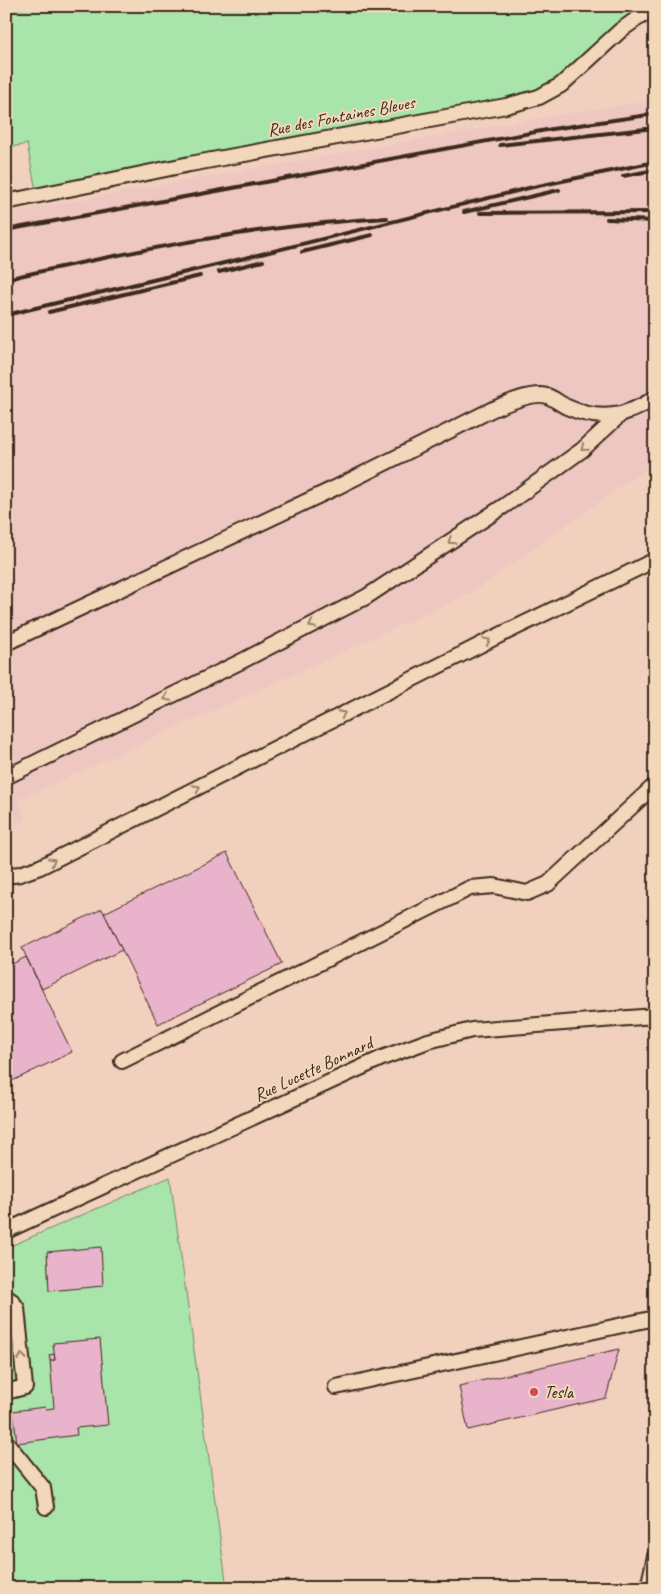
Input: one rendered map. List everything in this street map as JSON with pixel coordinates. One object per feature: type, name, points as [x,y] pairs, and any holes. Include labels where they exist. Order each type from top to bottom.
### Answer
[{"type":"street","name":"Rue des Fontaines Bleues","points":[[6,202],[190,164],[506,106],[539,98],[561,85],[621,30],[655,9]]},
{"type":"street","points":[[6,643],[328,491],[514,400],[530,396],[547,395],[578,412],[600,416],[620,415],[641,407],[655,398]]},
{"type":"street","points":[[6,776],[242,661],[366,597],[507,504],[582,450],[620,415]]},
{"type":"street","points":[[6,876],[40,867],[492,639],[655,560]]},
{"type":"street","points":[[122,1061],[470,888],[494,886],[526,893],[548,884],[655,785]]},
{"type":"street","name":"Rue Lucette Bonnard","points":[[6,1230],[382,1058],[428,1041],[472,1030],[655,1016]]},
{"type":"street","points":[[6,1297],[18,1308],[25,1386],[6,1392]]},
{"type":"street","points":[[336,1388],[655,1318]]},
{"type":"street","points":[[6,1442],[43,1488],[46,1507]]},
{"type":"street","points":[[648,1588],[655,1556]]},
{"type":"shaded area","points":[[655,100],[655,462],[471,593],[18,800],[25,820],[6,828],[6,214],[569,113]]},
{"type":"green space","points":[[6,6],[655,6],[539,97],[37,196],[27,144],[6,148]]},
{"type":"green space","points":[[170,1177],[227,1588],[6,1588],[6,1248]]},
{"type":"water","points":[[6,6],[50,6],[6,10]]},
{"type":"building","points":[[227,853],[282,964],[158,1024],[104,913]]},
{"type":"building","points":[[102,909],[122,950],[42,989],[22,948]]},
{"type":"building","points":[[26,957],[72,1052],[6,1084],[6,967]]},
{"type":"building","points":[[101,1247],[103,1286],[49,1291],[47,1252]]},
{"type":"building","points":[[100,1339],[108,1425],[76,1428],[77,1435],[17,1443],[13,1411],[45,1407],[46,1409],[54,1408],[50,1360],[55,1360],[53,1343]]},
{"type":"building","name":"Tesla","points":[[619,1349],[606,1398],[468,1430],[459,1386]]},
{"type":"building","points":[[54,1354],[55,1360],[50,1360],[49,1355]]},
{"type":"railway","points":[[6,230],[552,129],[655,114]]},
{"type":"railway","points":[[500,145],[655,128]]},
{"type":"railway","points":[[6,315],[533,187],[655,162]]},
{"type":"railway","points":[[623,176],[655,170]]},
{"type":"railway","points":[[464,212],[559,190]]},
{"type":"railway","points":[[480,213],[655,212]]},
{"type":"railway","points":[[6,279],[148,249],[243,233],[339,221],[387,218]]},
{"type":"railway","points":[[607,219],[655,221]]},
{"type":"railway","points":[[302,252],[372,235]]},
{"type":"railway","points":[[219,272],[263,261]]},
{"type":"railway","points":[[49,312],[200,276]]},
{"type":"place","name":"Tesla","points":[[534,1392]]}]
